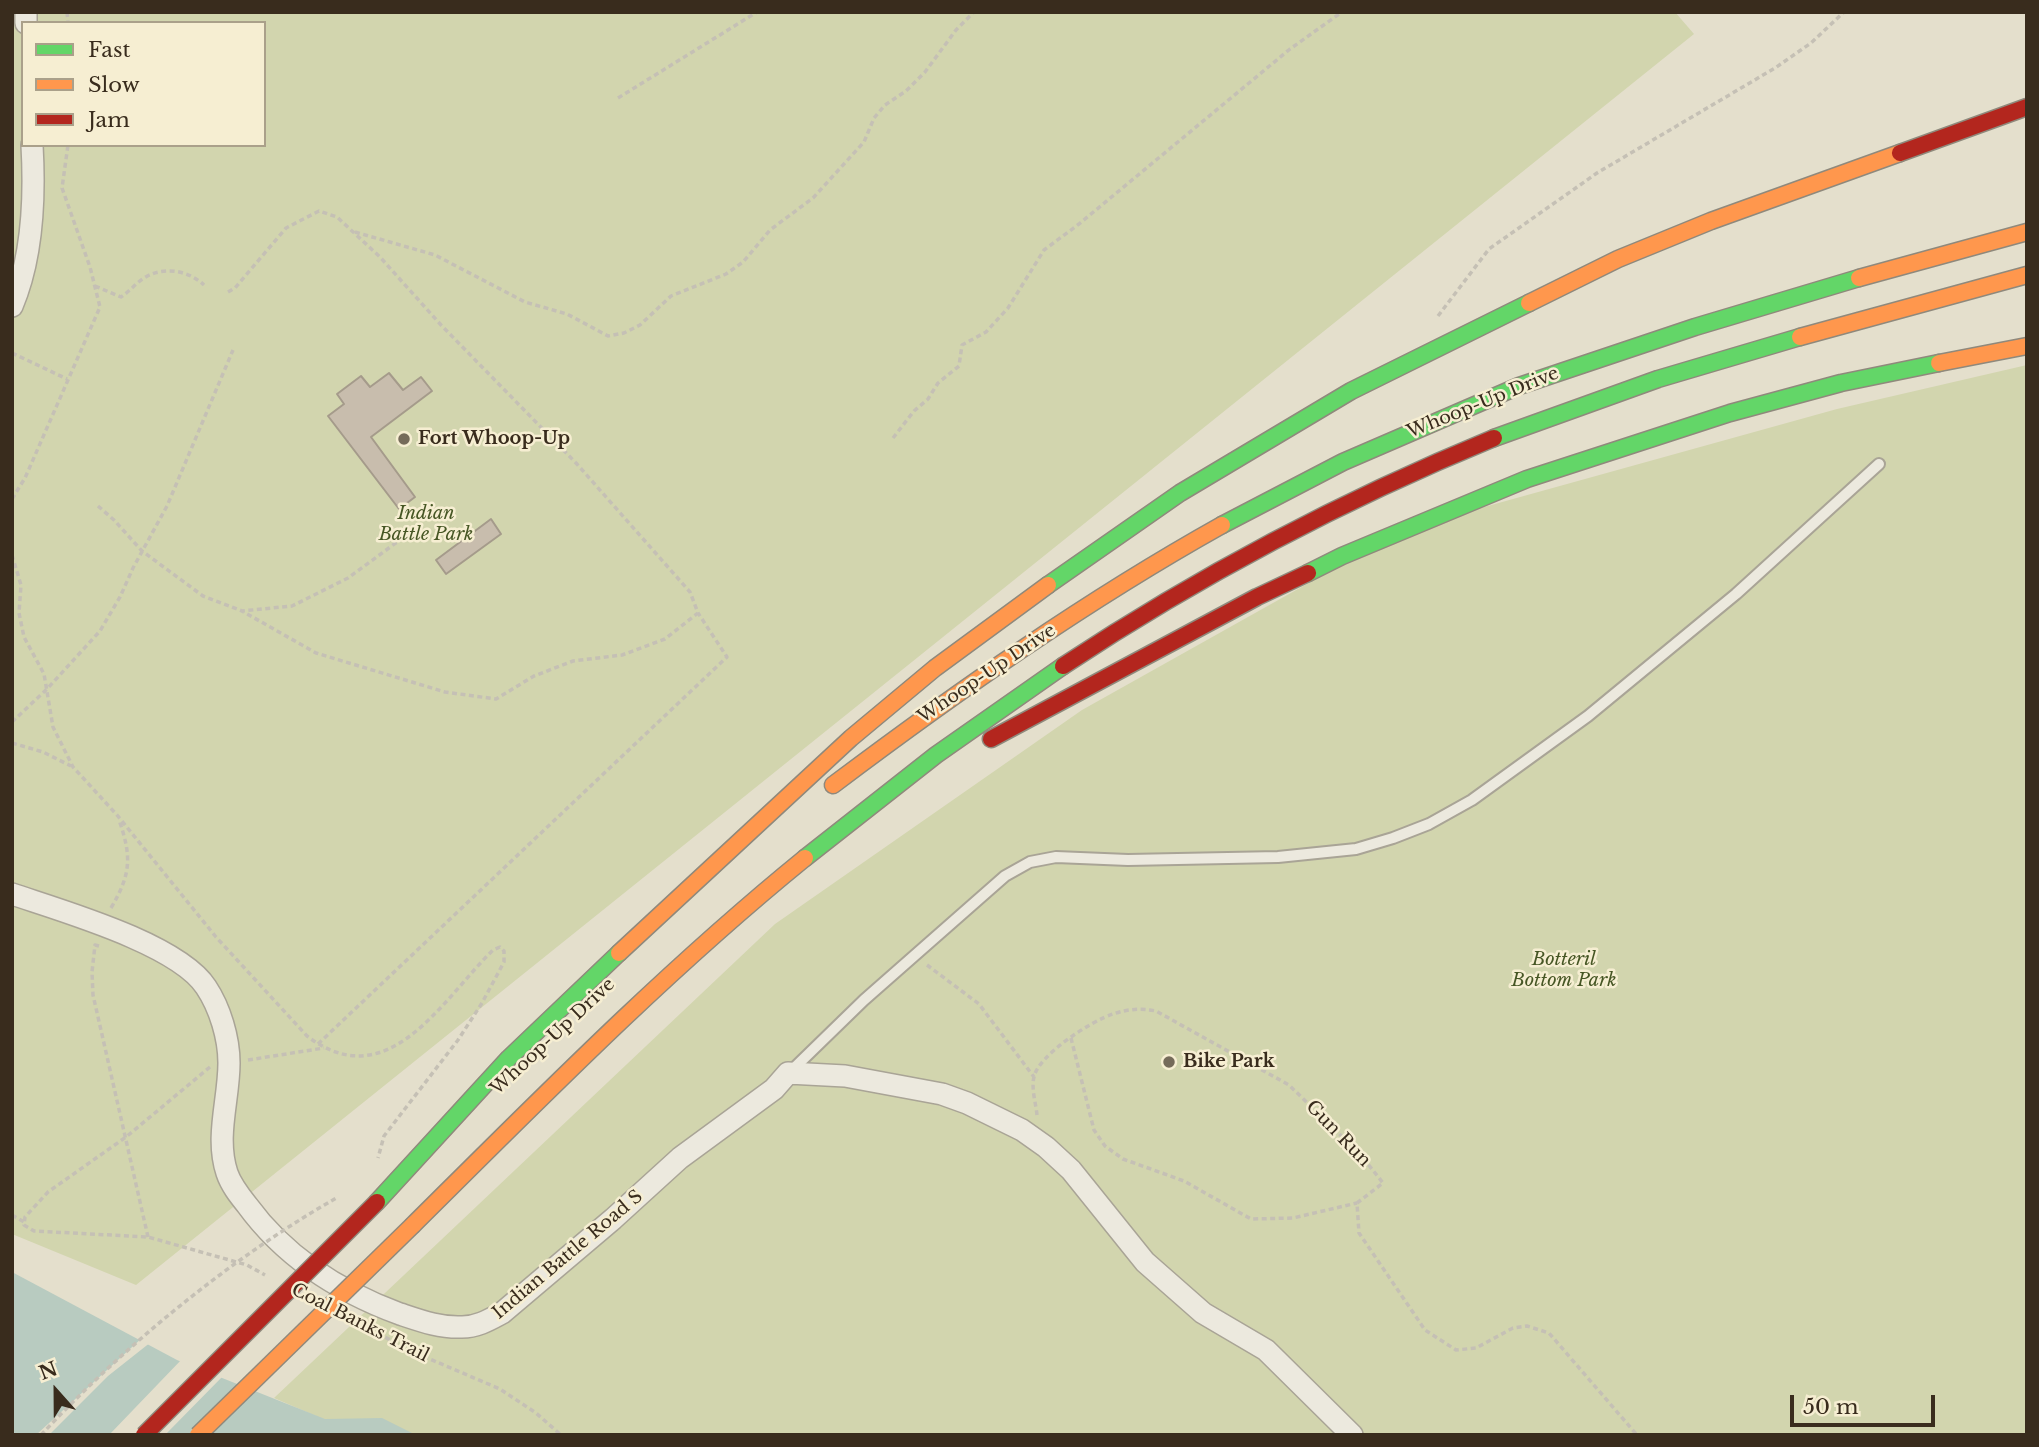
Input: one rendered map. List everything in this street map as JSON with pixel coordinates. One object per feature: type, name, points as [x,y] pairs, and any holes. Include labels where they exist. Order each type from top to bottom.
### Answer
[{"type":"highway","points":[[377,1202],[509,1058],[851,738],[935,668],[1181,493],[1351,391],[1618,259],[1711,221],[2027,107]]},
{"type":"highway","name":"Whoop-Up Drive","points":[[820,797],[911,726],[1004,661],[1167,556],[1252,508],[1343,462],[1531,382],[1695,327],[2027,232]]},
{"type":"highway","name":"Whoop-Up Drive","points":[[198,1435],[561,1078],[702,947],[780,878],[870,805],[1076,655],[1190,586],[1354,499],[1444,458],[1524,426],[1700,365],[2027,275]]},
{"type":"highway","points":[[870,805],[1257,597],[1342,556],[1527,479],[1730,413],[1841,383],[2027,346]]},
{"type":"highway","name":"Whoop-Up Drive","points":[[144,1435],[377,1202],[610,984]]},
{"type":"street","points":[[13,301],[21,279],[32,217],[32,147]]},
{"type":"street","name":"Indian Battle Road S","points":[[12,894],[113,930],[164,952],[180,962],[206,986],[224,1029],[229,1064],[221,1147],[228,1176],[268,1232],[321,1276],[370,1302],[432,1325],[462,1328],[483,1324],[502,1313],[680,1158],[774,1089],[789,1073]]},
{"type":"street","points":[[789,1073],[845,1076],[942,1094],[967,1102],[1022,1130],[1071,1170],[1145,1262],[1203,1313],[1265,1350],[1352,1435]]},
{"type":"lane","points":[[789,1073],[864,1000],[1005,876],[1030,862],[1056,857],[1128,860],[1278,857],[1356,849],[1429,824],[1472,800],[1588,716],[1736,594],[1879,464]]},
{"type":"path","points":[[618,99],[757,12]]},
{"type":"path","points":[[353,231],[435,255],[526,302],[567,314],[608,336],[624,333],[640,325],[671,296],[726,274],[743,262],[770,230],[813,198],[864,142],[874,118],[885,105],[906,91],[925,72],[974,12]]},
{"type":"path","points":[[893,438],[914,411],[928,399],[938,383],[959,366],[962,345],[986,332],[1007,308],[1044,250],[1290,49],[1342,12]]},
{"type":"path","points":[[1430,326],[1489,250],[1597,173],[1775,68],[1811,43],[1844,12]]},
{"type":"path","points":[[12,499],[25,478],[100,307],[62,188],[68,147]]},
{"type":"path","points":[[228,292],[235,288],[286,228],[319,211],[337,217],[380,257],[576,463],[690,592],[698,613],[727,657],[318,1044]]},
{"type":"path","points":[[95,286],[121,297],[145,277],[169,271],[193,276],[204,285]]},
{"type":"path","points":[[12,722],[47,689],[100,631],[167,506],[233,350]]},
{"type":"path","points":[[12,353],[68,379]]},
{"type":"path","points":[[98,506],[142,551],[203,596],[242,611],[316,653],[445,692],[496,699],[534,676],[572,661],[622,655],[665,639],[698,613]]},
{"type":"path","points":[[242,611],[292,607],[348,578],[408,534]]},
{"type":"path","points":[[12,555],[21,586],[19,613],[24,637],[44,674],[53,727],[73,767],[117,814],[216,937],[297,1026],[318,1044],[352,1055],[370,1055],[396,1047],[414,1034],[494,950],[500,947],[504,951],[504,962],[482,1003],[458,1040],[384,1136],[379,1150],[381,1167]]},
{"type":"path","points":[[12,743],[43,752],[73,767]]},
{"type":"path","points":[[117,814],[125,838],[128,861],[122,890],[110,910],[121,913],[105,946],[95,945],[93,995],[148,1237]]},
{"type":"path","points":[[914,956],[979,1004],[1034,1077],[1037,1124],[1022,1130]]},
{"type":"path","name":"Gun Run","points":[[1034,1077],[1043,1061],[1071,1037],[1110,1014],[1137,1008],[1156,1011],[1289,1085],[1360,1154],[1383,1183],[1357,1203]]},
{"type":"path","points":[[1071,1037],[1094,1130],[1105,1146],[1123,1159],[1184,1181],[1251,1219],[1293,1218],[1357,1203],[1359,1233],[1425,1330],[1456,1350],[1476,1348],[1513,1328],[1527,1326],[1549,1333],[1637,1435]]},
{"type":"path","points":[[24,1222],[25,1217],[48,1192],[126,1137]]},
{"type":"path","points":[[41,1435],[101,1375],[187,1303],[254,1250],[338,1197]]},
{"type":"path","name":"Coal Banks Trail","points":[[12,1215],[34,1231],[108,1237],[148,1237],[247,1265],[271,1278]]},
{"type":"path","name":"Coal Banks Trail","points":[[345,1316],[418,1354],[500,1389],[536,1413],[561,1435]]},
{"type":"green space","name":"Indian Battle Park","points":[[12,12],[1675,12],[1694,34],[136,1285],[12,1234]]},
{"type":"green space","name":"Botteril Bottom Park","points":[[2027,365],[2027,1435],[360,1435],[274,1398],[775,924],[1082,710],[1405,529],[1837,409]]},
{"type":"shaded area","points":[[12,1272],[177,1360],[325,1419],[382,1418],[416,1435],[12,1435]]},
{"type":"pier","points":[[143,1337],[151,1342],[108,1376],[49,1435],[36,1435]]},
{"type":"pier","points":[[183,1358],[224,1375],[165,1435],[109,1435]]},
{"type":"building","points":[[389,373],[403,390],[421,377],[432,391],[371,437],[415,497],[399,509],[328,416],[344,404],[337,394],[361,376],[370,387]]},
{"type":"building","points":[[491,519],[501,534],[446,574],[436,560]]},
{"type":"traffic: fast","points":[[1222,525],[1343,462],[1519,386],[1695,327],[1859,278]]},
{"type":"traffic: fast","points":[[1048,585],[1180,493],[1351,391],[1529,303]]},
{"type":"traffic: fast","points":[[1494,438],[1658,379],[1800,337]]},
{"type":"traffic: fast","points":[[1308,573],[1342,556],[1527,479],[1730,413],[1841,383],[1939,363]]},
{"type":"traffic: fast","points":[[805,858],[936,755],[1063,666]]},
{"type":"traffic: fast","points":[[377,1202],[509,1058],[619,953]]},
{"type":"traffic: slow","points":[[1529,303],[1618,259],[1711,221],[1900,153]]},
{"type":"traffic: slow","points":[[1859,278],[2027,232]]},
{"type":"traffic: slow","points":[[1800,337],[2027,275]]},
{"type":"traffic: slow","points":[[1939,363],[2027,346]]},
{"type":"traffic: slow","points":[[833,785],[1023,648],[1121,584],[1222,525]]},
{"type":"traffic: slow","points":[[619,953],[851,738],[935,668],[1048,585]]},
{"type":"traffic: slow","points":[[413,1225],[653,991],[805,858]]},
{"type":"traffic: slow","points":[[198,1435],[413,1225]]},
{"type":"traffic: jam","points":[[1900,153],[2027,107]]},
{"type":"traffic: jam","points":[[1063,666],[1166,601],[1273,541],[1382,487],[1494,438]]},
{"type":"traffic: jam","points":[[991,739],[1257,597],[1308,573]]},
{"type":"traffic: jam","points":[[144,1435],[377,1202]]},
{"type":"place","name":"Fort Whoop-Up","points":[[404,439]]},
{"type":"place","name":"Bike Park","points":[[1169,1062]]}]
